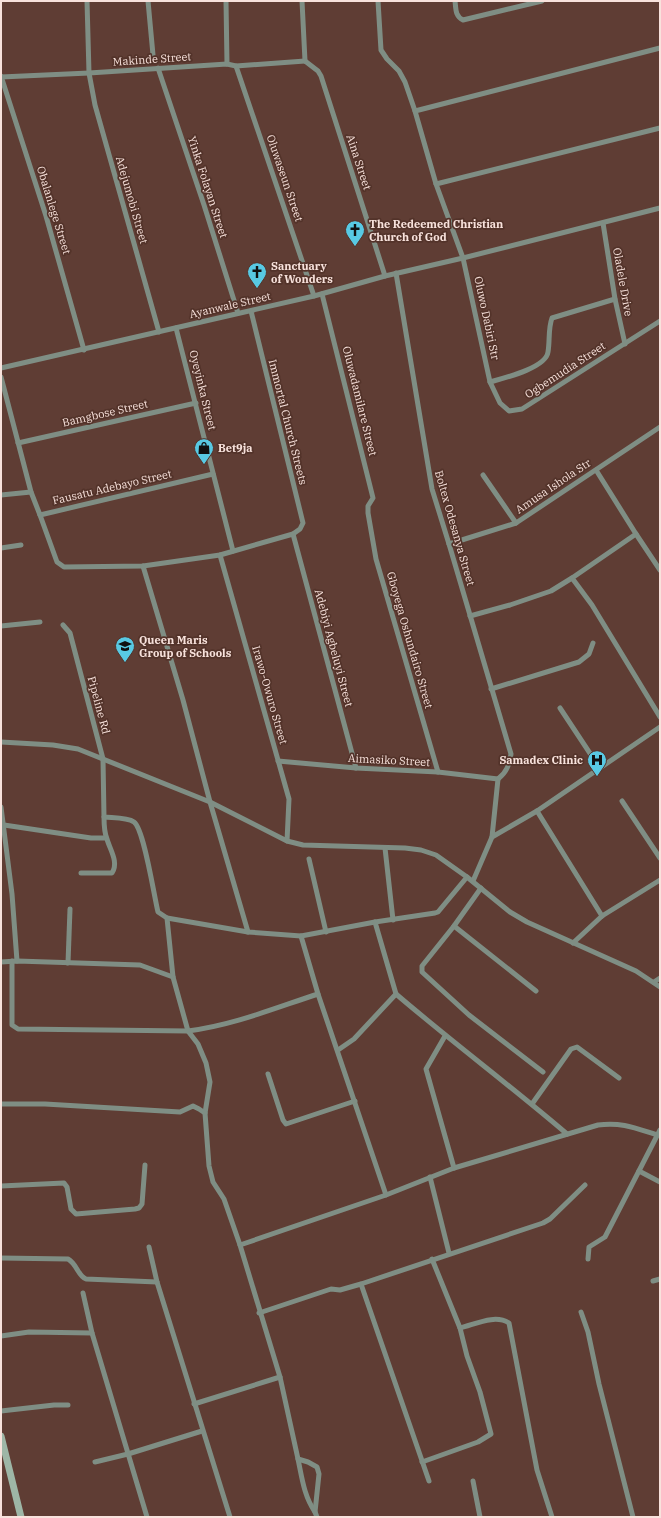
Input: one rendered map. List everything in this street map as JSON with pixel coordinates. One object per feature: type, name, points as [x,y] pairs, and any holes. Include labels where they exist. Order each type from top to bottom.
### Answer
[{"type":"main road","points":[[1,1436],[21,1517]]},
{"type":"street","name":"Adejumobi Street","points":[[87,1],[89,74],[94,105],[159,332]]},
{"type":"street","points":[[148,1],[153,55]]},
{"type":"street","points":[[226,1],[227,64]]},
{"type":"street","points":[[302,1],[305,61]]},
{"type":"street","name":"Oluwo Dabiri Str","points":[[378,1],[381,50],[387,59],[399,71],[405,82],[415,111],[436,184],[463,258],[490,382]]},
{"type":"street","points":[[456,1],[456,14],[463,20],[542,1]]},
{"type":"street","points":[[415,111],[660,48]]},
{"type":"street","name":"Makinde Street","points":[[1,76],[89,74],[158,68],[227,64],[236,66],[305,61]]},
{"type":"street","name":"Aina Street","points":[[305,61],[318,71],[321,76],[385,276]]},
{"type":"street","name":"Oluwaseun Street","points":[[236,66],[314,296]]},
{"type":"street","name":"Yinka Folayan Street","points":[[158,68],[204,205],[238,313]]},
{"type":"street","name":"Obalanlege Street","points":[[1,76],[46,216],[84,350]]},
{"type":"street","points":[[436,184],[660,128]]},
{"type":"street","name":"Ayanwale Street","points":[[1,368],[314,296],[396,273],[463,258],[660,208]]},
{"type":"street","name":"Oladele Drive","points":[[603,223],[615,299],[625,344]]},
{"type":"street","name":"Boltex Odesanya Street","points":[[396,273],[432,489],[450,544],[511,754],[508,768],[498,779]]},
{"type":"street","name":"Oluwadamilare Street","points":[[322,294],[373,498],[368,506],[368,513]]},
{"type":"street","points":[[490,382],[526,371],[546,358],[548,352],[549,324],[552,318],[615,299]]},
{"type":"street","name":"Immortal Church Streets","points":[[251,311],[303,523],[300,529],[293,534]]},
{"type":"street","name":"Ogbemudia Street","points":[[490,382],[500,404],[504,408],[514,411],[522,409],[660,321]]},
{"type":"street","name":"Oyeyinka Street","points":[[176,328],[233,551]]},
{"type":"street","name":"Fausatu Adebayo Street","points":[[1,377],[31,492],[40,515],[213,474]]},
{"type":"street","name":"Bamgbose Street","points":[[18,443],[196,404]]},
{"type":"street","name":"Amusa Ishola Str","points":[[450,544],[516,523],[660,428]]},
{"type":"street","points":[[596,470],[660,570]]},
{"type":"street","points":[[483,475],[516,523]]},
{"type":"street","points":[[1,494],[31,492]]},
{"type":"street","name":"Gboyega Oshundairo Street","points":[[368,513],[376,559],[438,772]]},
{"type":"street","points":[[40,515],[57,562],[64,567],[143,566],[220,555],[293,534]]},
{"type":"street","name":"Adebiyi Agbeluyi Street","points":[[293,534],[356,768]]},
{"type":"street","points":[[470,616],[510,605],[551,591],[636,534]]},
{"type":"street","points":[[1,548],[21,545]]},
{"type":"street","name":"Irawo-Owuro Street","points":[[220,555],[289,798],[287,841]]},
{"type":"street","points":[[143,566],[183,700],[210,802],[248,932]]},
{"type":"street","points":[[572,578],[592,605],[660,717]]},
{"type":"street","points":[[1,626],[40,622]]},
{"type":"street","name":"Pipeline Rd","points":[[63,625],[70,633],[103,759],[104,817],[106,838],[115,865],[112,873],[81,874]]},
{"type":"street","points":[[491,689],[579,662],[589,654],[593,643]]},
{"type":"street","points":[[560,708],[599,767]]},
{"type":"street","points":[[492,837],[537,811],[660,726]]},
{"type":"street","points":[[1,742],[53,745],[78,749],[210,802],[287,841],[303,845],[421,850],[436,855],[467,876],[510,912],[527,922],[636,971],[660,987]]},
{"type":"street","name":"Aimasiko Street","points":[[278,761],[356,768],[438,772],[498,779]]},
{"type":"street","points":[[473,881],[492,837],[498,779]]},
{"type":"street","points":[[622,801],[660,858]]},
{"type":"street","points":[[1,807],[12,894],[14,961],[12,1025],[16,1028],[188,1031],[213,1028],[318,994]]},
{"type":"street","points":[[537,811],[602,916]]},
{"type":"street","points":[[104,817],[131,821],[138,827],[149,863],[158,912],[167,918],[248,932],[301,936],[438,912],[467,876]]},
{"type":"street","points":[[4,825],[91,838],[106,838]]},
{"type":"street","points":[[385,848],[393,920]]},
{"type":"street","points":[[309,860],[326,932]]},
{"type":"street","points":[[573,943],[602,916],[660,880]]},
{"type":"street","points":[[481,888],[454,926],[422,966],[422,972],[469,1015],[542,1072]]},
{"type":"street","points":[[68,962],[70,909]]},
{"type":"street","points":[[167,918],[173,977],[188,1031],[198,1044],[206,1062],[210,1082],[205,1113],[209,1166],[213,1182],[224,1199],[240,1245],[280,1377],[298,1459],[301,1480],[308,1502],[316,1514]]},
{"type":"street","points":[[375,922],[396,994],[445,1036],[532,1104],[567,1134]]},
{"type":"street","points":[[454,926],[536,991]]},
{"type":"street","points":[[301,936],[318,994],[386,1195]]},
{"type":"street","points":[[1,962],[68,962],[140,966],[173,977]]},
{"type":"street","points":[[654,982],[660,978]]},
{"type":"street","points":[[338,1050],[354,1039],[396,994]]},
{"type":"street","points":[[445,1036],[426,1069],[454,1168]]},
{"type":"street","points":[[532,1104],[571,1049],[574,1047],[577,1047],[619,1078]]},
{"type":"street","points":[[268,1074],[283,1120],[286,1124],[355,1102]]},
{"type":"street","points":[[1,1104],[46,1104],[180,1112],[193,1106],[199,1108],[205,1113]]},
{"type":"street","points":[[240,1245],[386,1195],[454,1168],[598,1125],[624,1124],[659,1132],[605,1237],[589,1247],[588,1259]]},
{"type":"street","points":[[1,1186],[64,1182],[67,1187],[71,1210],[76,1214],[135,1209],[139,1208],[142,1204],[145,1165]]},
{"type":"street","points":[[639,1171],[660,1182]]},
{"type":"street","points":[[430,1178],[449,1253]]},
{"type":"street","points":[[260,1313],[331,1289],[340,1290],[361,1284],[449,1253],[543,1223],[550,1219],[585,1185]]},
{"type":"street","points":[[149,1247],[157,1282],[202,1431],[230,1517]]},
{"type":"street","points":[[1,1258],[68,1259],[74,1263],[83,1278],[86,1280],[157,1282]]},
{"type":"street","points":[[422,1462],[478,1442],[491,1434],[480,1392],[467,1356],[460,1328],[432,1259]]},
{"type":"street","points":[[653,1281],[660,1279]]},
{"type":"street","points":[[361,1284],[429,1481]]},
{"type":"street","points":[[83,1293],[92,1333],[148,1517]]},
{"type":"street","points":[[581,1312],[588,1332],[599,1384],[633,1517]]},
{"type":"street","points":[[460,1328],[496,1318],[508,1323],[537,1470],[552,1517]]},
{"type":"street","points":[[1,1336],[29,1332],[92,1333]]},
{"type":"street","points":[[194,1404],[280,1377]]},
{"type":"street","points":[[1,1411],[68,1405]]},
{"type":"street","points":[[95,1462],[128,1454],[202,1431]]},
{"type":"street","points":[[298,1459],[317,1467],[319,1474],[316,1514]]},
{"type":"street","points":[[473,1481],[480,1517]]},
{"type":"place","name":"The Redeemed Christian Church of God","points":[[355,247]]},
{"type":"place","name":"Sanctuary of Wonders","points":[[257,289]]},
{"type":"place","name":"Bet9ja","points":[[204,465]]},
{"type":"place","name":"Queen Maris Group of Schools","points":[[125,663]]},
{"type":"place","name":"Samadex Clinic","points":[[597,777]]}]
